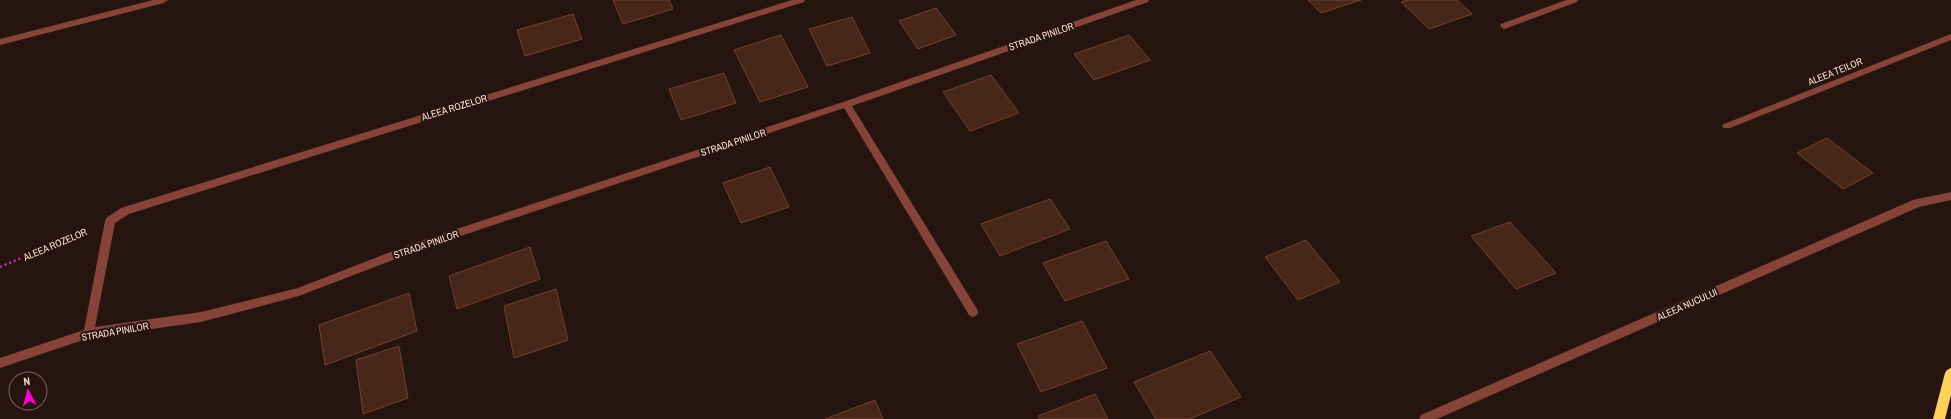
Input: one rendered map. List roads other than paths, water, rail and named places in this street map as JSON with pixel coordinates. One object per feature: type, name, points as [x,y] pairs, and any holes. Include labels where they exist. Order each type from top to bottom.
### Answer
[{"type":"main road","points":[[1939,419],[1951,373]]},
{"type":"street","points":[[0,42],[164,0]]},
{"type":"street","name":"ALEEA ROZELOR","points":[[89,333],[110,221],[124,211],[152,201],[801,0]]},
{"type":"street","name":"STRADA PINILOR","points":[[0,363],[89,333],[201,317],[299,292],[415,247],[846,104],[1145,0]]},
{"type":"street","points":[[1504,26],[1574,0]]},
{"type":"street","name":"ALEEA TEILOR","points":[[1727,126],[1951,37]]},
{"type":"street","points":[[846,104],[973,312]]},
{"type":"street","name":"ALEEA NUCULUI","points":[[1425,419],[1917,203],[1951,196]]}]
